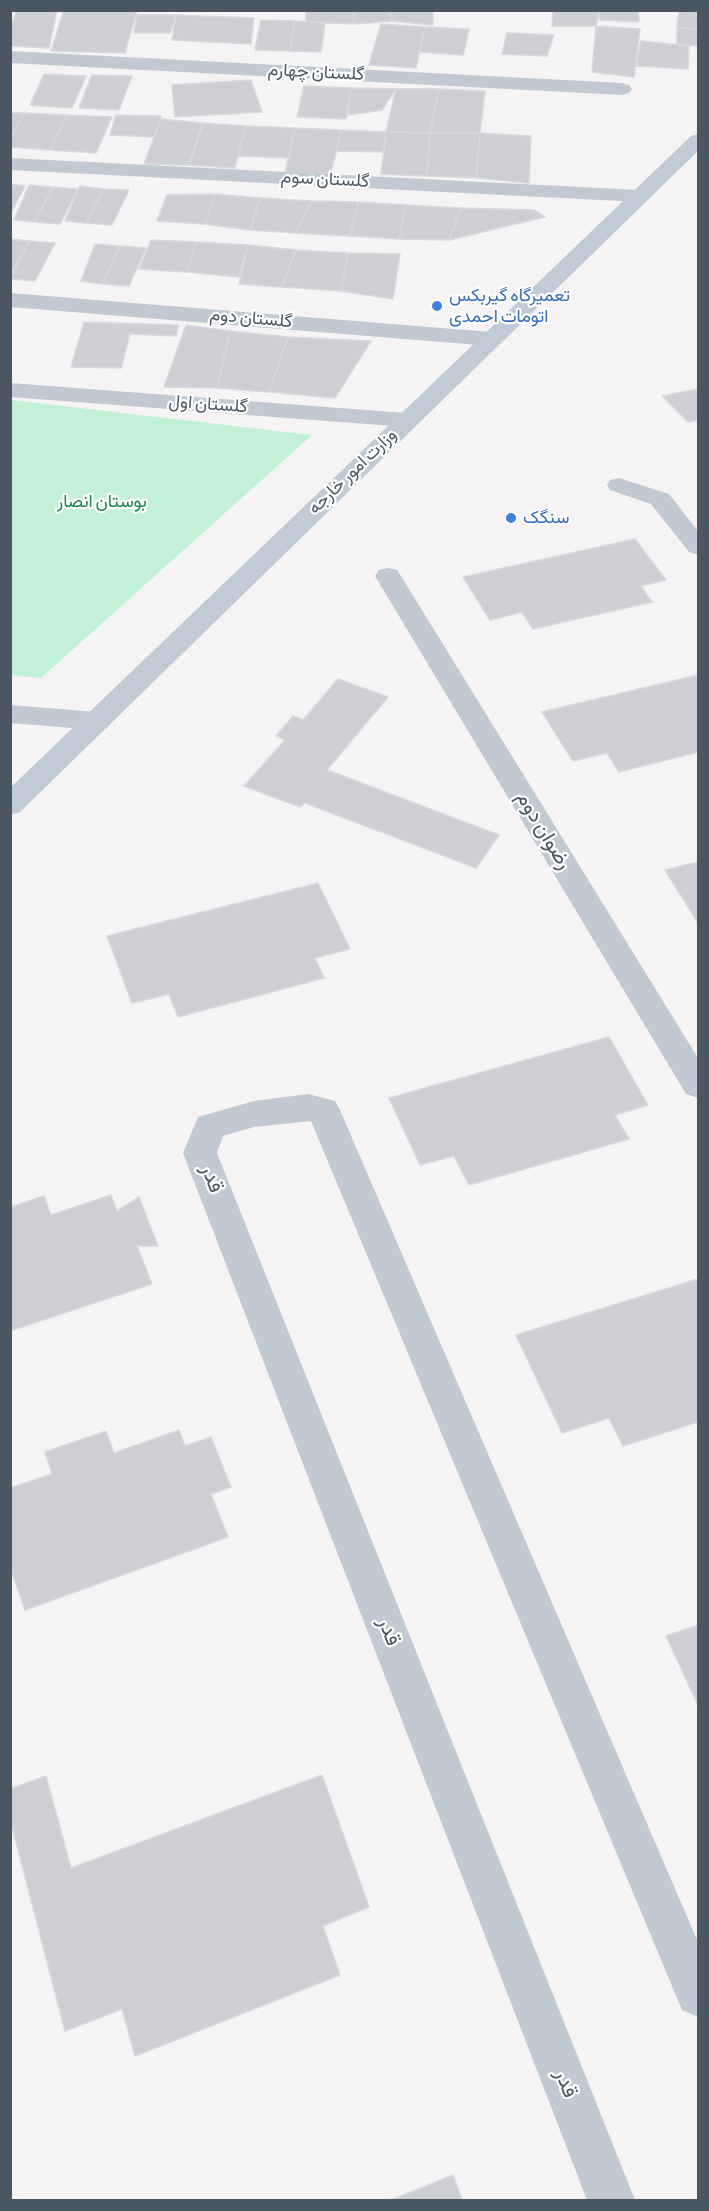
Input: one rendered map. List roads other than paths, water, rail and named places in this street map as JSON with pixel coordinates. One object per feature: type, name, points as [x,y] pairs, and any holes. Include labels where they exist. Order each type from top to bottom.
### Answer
[{"type":"main road","name":"وزارت امور خارجه","points":[[10,805],[406,420],[699,140]]},
{"type":"street","name":"گلستان چهارم","points":[[10,57],[622,89]]},
{"type":"street","name":"گلستان سوم","points":[[10,164],[640,196]]},
{"type":"street","name":"گلستان دوم","points":[[10,300],[491,339]]},
{"type":"street","name":"گلستان اول","points":[[10,390],[406,420]]},
{"type":"street","points":[[619,485],[660,499],[699,547]]},
{"type":"street","name":"رضوان دوم","points":[[388,576],[699,1085]]},
{"type":"street","points":[[10,714],[97,721]]},
{"type":"street","name":"قدر","points":[[611,2200],[200,1153],[210,1126],[254,1114],[308,1107],[323,1110],[699,1994]]},
{"type":"place","name":"تعمیرگاه گیربکس اتومات احمدی","points":[[437,306]]},
{"type":"place","name":"سنگک","points":[[511,518]]},
{"type":"park label","name":"بوستان انصار","points":[[102,502]]}]
